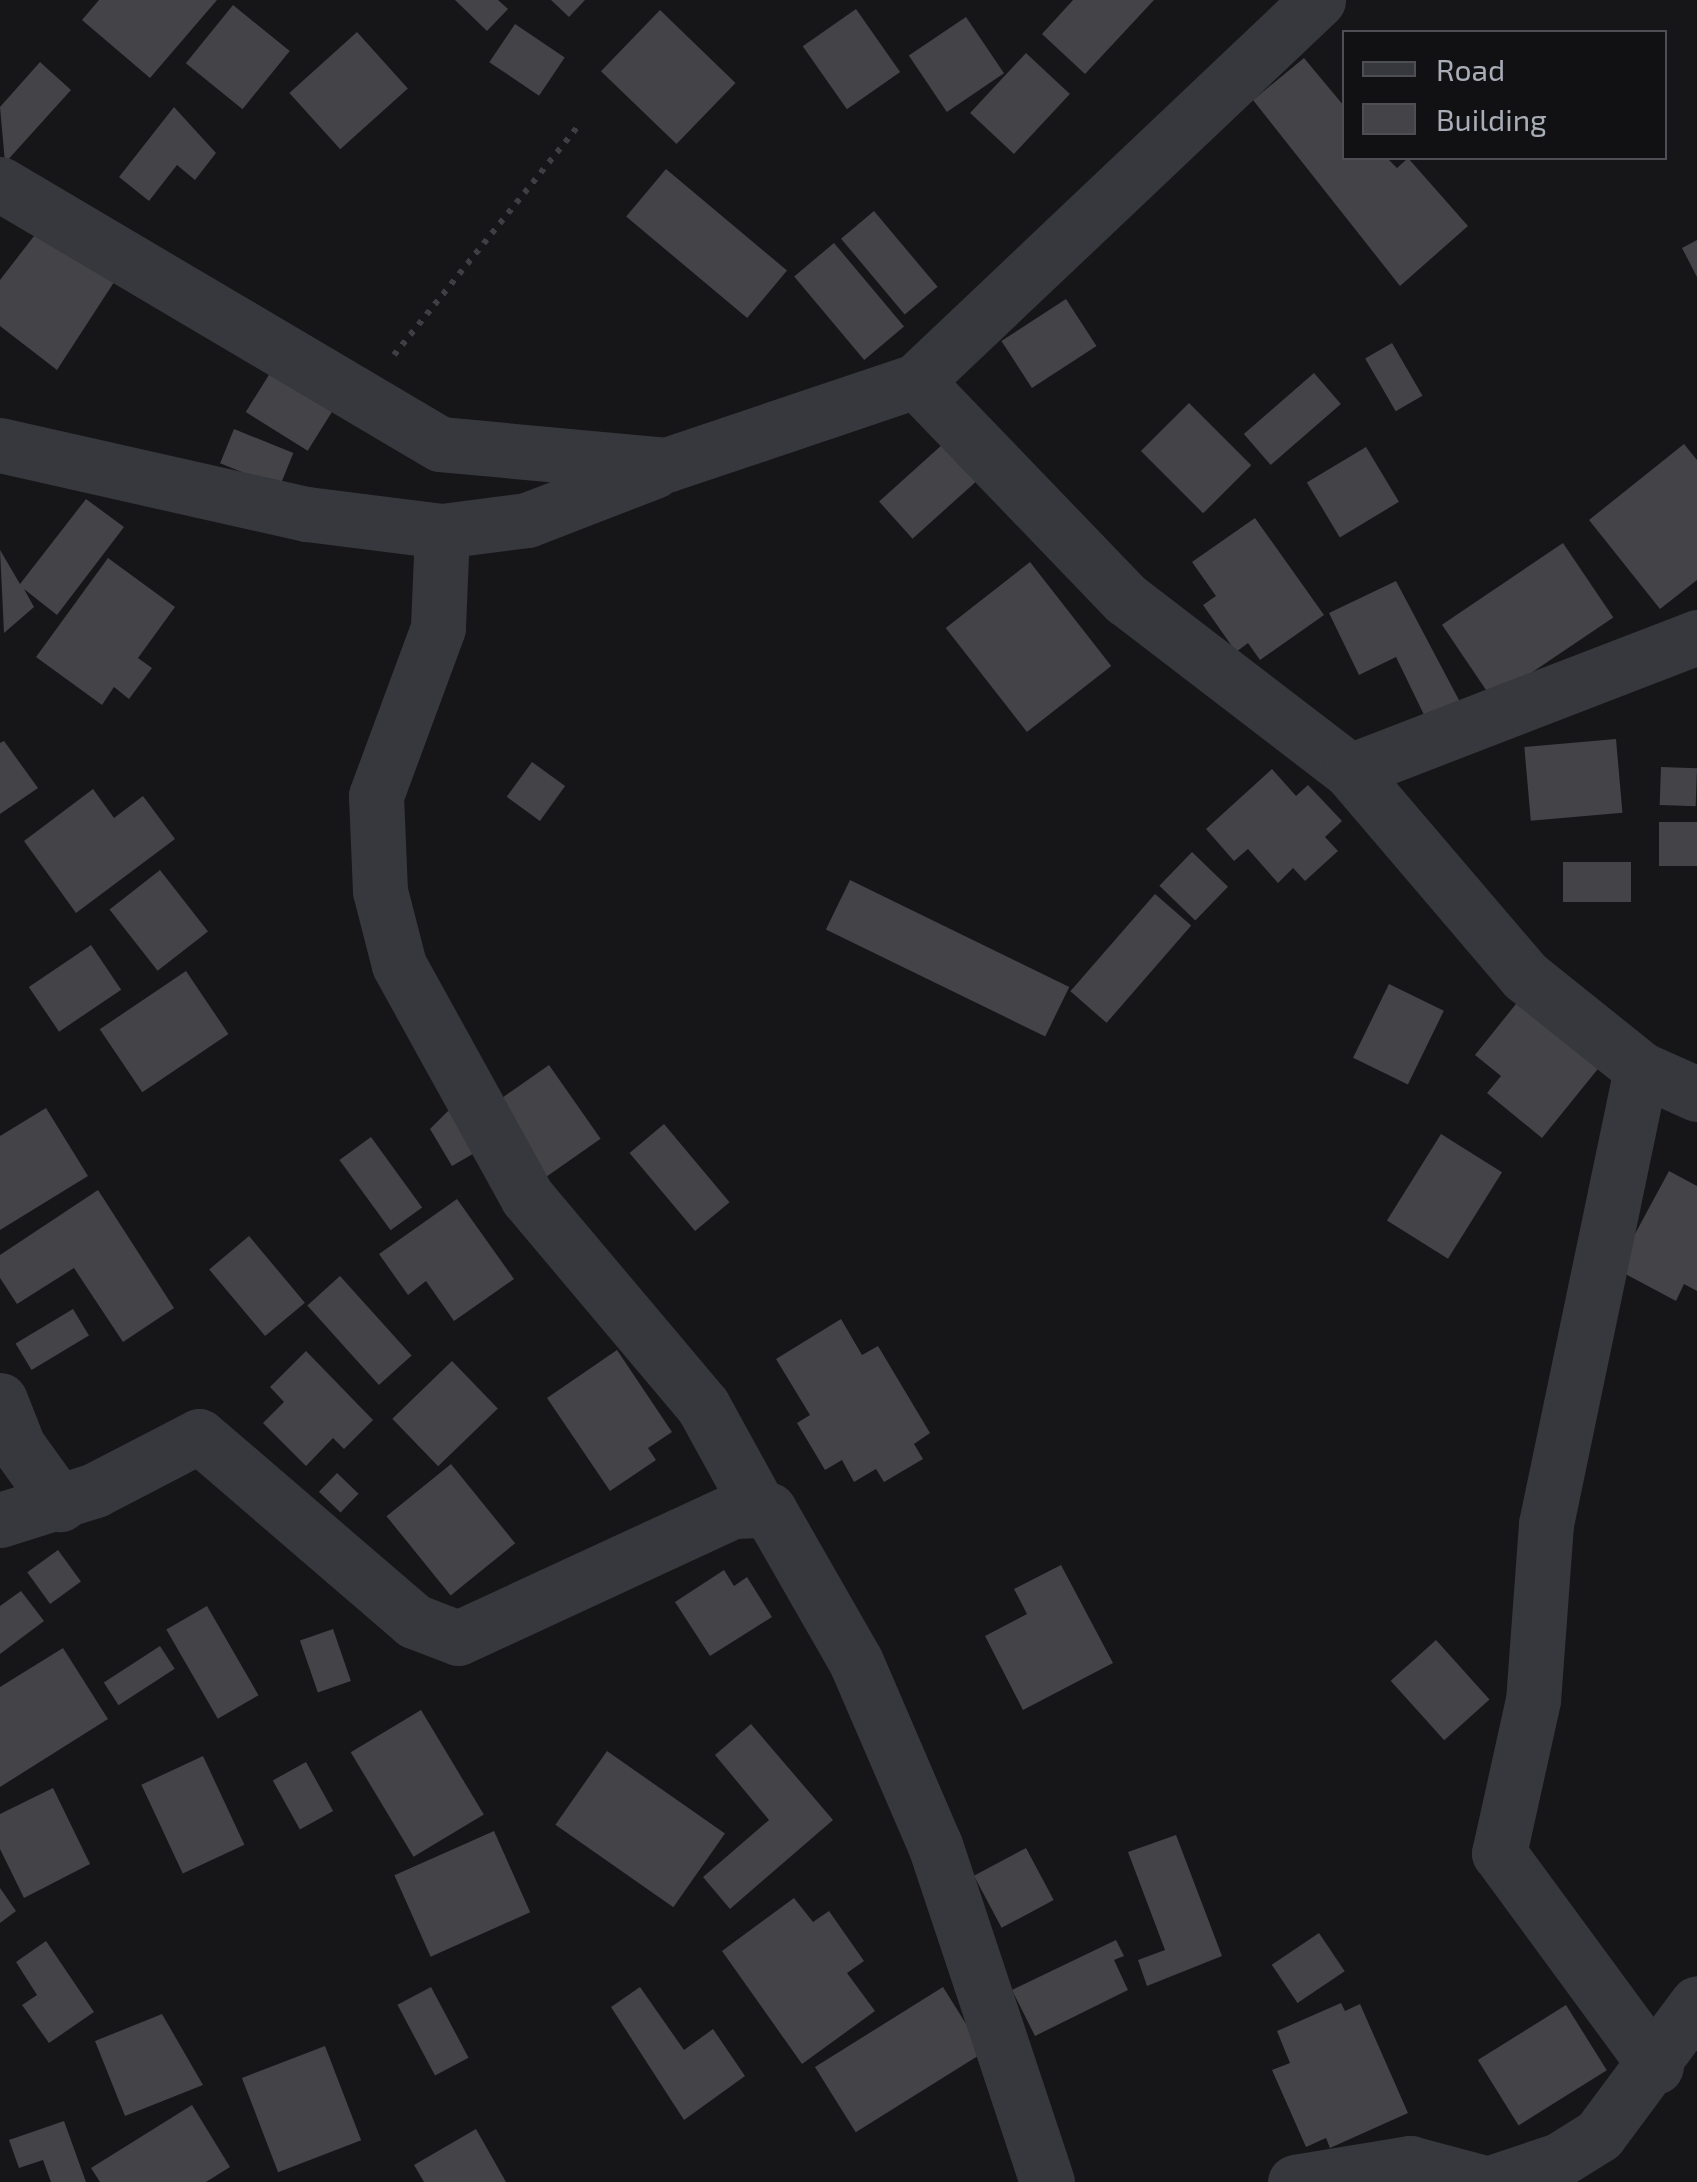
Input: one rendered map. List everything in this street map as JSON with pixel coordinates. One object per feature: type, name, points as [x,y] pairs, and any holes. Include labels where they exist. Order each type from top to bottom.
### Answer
[{"type":"street","points":[[0,445],[307,514],[442,530],[527,520],[666,466],[916,382],[1318,0]]},
{"type":"street","points":[[0,184],[358,392],[440,444],[666,466]]},
{"type":"street","points":[[916,382],[1126,598],[1350,771],[1497,948],[1642,1069],[1697,1094]]},
{"type":"street","points":[[442,530],[438,628],[376,796],[380,892],[399,965],[527,1196],[703,1406],[758,1506],[775,1517],[856,1662],[927,1826],[1047,2182]]},
{"type":"street","points":[[1350,771],[1697,638]]},
{"type":"street","points":[[1642,1069],[1546,1524],[1534,1700],[1500,1852],[1656,2067]]},
{"type":"street","points":[[0,1400],[18,1446],[60,1504]]},
{"type":"street","points":[[0,1520],[60,1504],[200,1436],[211,1440],[414,1621],[458,1638],[758,1506]]},
{"type":"street","points":[[1493,2182],[1559,2160],[1599,2134],[1656,2067],[1697,2003]]},
{"type":"street","points":[[1295,2182],[1410,2162],[1481,2182]]},
{"type":"path","points":[[358,392],[474,264],[580,124]]},
{"type":"building","points":[[99,0],[217,0],[150,78],[82,20]]},
{"type":"building","points":[[455,0],[498,0],[508,9],[487,31]]},
{"type":"building","points":[[551,0],[585,0],[569,17]]},
{"type":"building","points":[[1073,0],[1154,0],[1085,74],[1042,34]]},
{"type":"building","points":[[233,5],[290,51],[243,109],[186,63]]},
{"type":"building","points":[[856,9],[900,72],[847,109],[803,46]]},
{"type":"building","points":[[660,10],[736,83],[676,144],[601,71]]},
{"type":"building","points":[[966,17],[1004,73],[947,112],[909,56]]},
{"type":"building","points":[[515,24],[565,58],[539,96],[489,62]]},
{"type":"building","points":[[357,32],[408,88],[340,149],[289,93]]},
{"type":"building","points":[[1026,53],[1070,94],[1014,154],[970,113]]},
{"type":"building","points":[[1304,58],[1342,104],[1342,160],[1389,160],[1397,168],[1410,160],[1468,226],[1400,286],[1253,100]]},
{"type":"building","points":[[40,62],[71,90],[5,163],[0,107]]},
{"type":"building","points":[[174,107],[216,153],[195,180],[177,165],[149,201],[119,177]]},
{"type":"building","points":[[666,169],[787,271],[747,318],[626,216]]},
{"type":"building","points":[[874,211],[938,287],[905,314],[841,239]]},
{"type":"building","points":[[48,218],[120,273],[57,370],[0,326],[0,280]]},
{"type":"building","points":[[1697,240],[1697,277],[1682,248]]},
{"type":"building","points":[[834,243],[904,326],[864,360],[794,276]]},
{"type":"building","points":[[1066,299],[1096,346],[1032,388],[1001,341]]},
{"type":"building","points":[[1392,343],[1422,396],[1396,411],[1365,358]]},
{"type":"building","points":[[277,362],[339,401],[308,451],[246,412]]},
{"type":"building","points":[[1314,373],[1341,404],[1271,465],[1244,434]]},
{"type":"building","points":[[1189,403],[1251,465],[1203,513],[1141,451]]},
{"type":"building","points":[[234,429],[293,453],[279,487],[220,463]]},
{"type":"building","points":[[943,444],[976,481],[913,539],[879,502]]},
{"type":"building","points":[[1684,444],[1697,460],[1697,580],[1660,609],[1589,520]]},
{"type":"building","points":[[1366,447],[1399,502],[1340,537],[1307,483]]},
{"type":"building","points":[[86,499],[124,527],[57,615],[24,589],[34,607],[4,633],[0,550],[20,584]]},
{"type":"building","points":[[1255,518],[1324,615],[1260,660],[1248,643],[1236,652],[1203,605],[1216,596],[1192,562]]},
{"type":"building","points":[[1563,543],[1613,618],[1492,699],[1442,625]]},
{"type":"building","points":[[108,558],[175,607],[138,658],[152,668],[129,699],[114,687],[102,705],[36,657]]},
{"type":"building","points":[[1030,562],[1111,666],[1027,732],[946,628]]},
{"type":"building","points":[[1396,581],[1460,702],[1426,719],[1396,657],[1359,675],[1329,613]]},
{"type":"building","points":[[1616,739],[1622,813],[1531,821],[1524,747]]},
{"type":"building","points":[[4,741],[38,788],[0,814],[0,743]]},
{"type":"building","points":[[532,762],[565,786],[540,821],[507,797]]},
{"type":"building","points":[[1661,767],[1697,768],[1696,806],[1660,805]]},
{"type":"building","points":[[1272,769],[1296,796],[1308,785],[1342,821],[1325,837],[1338,851],[1305,881],[1293,868],[1278,883],[1248,849],[1234,861],[1206,829]]},
{"type":"building","points":[[93,789],[114,818],[143,796],[175,839],[76,913],[24,841]]},
{"type":"building","points":[[1659,822],[1697,822],[1697,866],[1659,866]]},
{"type":"building","points":[[1192,852],[1228,887],[1195,921],[1159,886]]},
{"type":"building","points":[[1563,862],[1631,862],[1631,902],[1563,902]]},
{"type":"building","points":[[160,870],[208,931],[158,971],[110,909]]},
{"type":"building","points":[[850,880],[1069,987],[1045,1036],[826,929]]},
{"type":"building","points":[[1155,894],[1191,925],[1107,1023],[1070,991]]},
{"type":"building","points":[[91,945],[121,990],[59,1032],[29,987]]},
{"type":"building","points":[[186,971],[228,1034],[142,1092],[100,1029]]},
{"type":"building","points":[[1389,984],[1444,1011],[1408,1084],[1353,1058]]},
{"type":"building","points":[[1532,984],[1614,1049],[1542,1138],[1487,1093],[1501,1076],[1475,1055]]},
{"type":"building","points":[[549,1065],[601,1139],[537,1183],[485,1110]]},
{"type":"building","points":[[46,1108],[88,1176],[0,1230],[0,1136]]},
{"type":"building","points":[[450,1109],[483,1148],[452,1166],[430,1129]]},
{"type":"building","points":[[664,1124],[730,1202],[695,1231],[630,1153]]},
{"type":"building","points":[[1441,1134],[1502,1172],[1448,1259],[1387,1221]]},
{"type":"building","points":[[371,1137],[422,1207],[391,1230],[339,1160]]},
{"type":"building","points":[[1669,1171],[1697,1186],[1697,1291],[1684,1284],[1676,1301],[1616,1269]]},
{"type":"building","points":[[98,1190],[174,1308],[123,1342],[74,1268],[17,1304],[0,1278],[0,1255]]},
{"type":"building","points":[[457,1199],[514,1279],[454,1321],[426,1281],[408,1295],[379,1254]]},
{"type":"building","points":[[249,1236],[305,1303],[265,1336],[209,1269]]},
{"type":"building","points":[[340,1276],[412,1356],[379,1385],[307,1305]]},
{"type":"building","points":[[73,1309],[89,1336],[32,1370],[16,1344]]},
{"type":"building","points":[[841,1319],[862,1355],[878,1346],[930,1433],[914,1444],[923,1459],[884,1482],[876,1469],[854,1482],[842,1460],[825,1470],[797,1423],[810,1415],[776,1359]]},
{"type":"building","points":[[617,1350],[672,1432],[648,1448],[656,1460],[610,1491],[547,1398]]},
{"type":"building","points":[[306,1351],[373,1420],[344,1449],[333,1438],[306,1466],[263,1423],[284,1402],[270,1387]]},
{"type":"building","points":[[452,1361],[498,1408],[438,1466],[392,1419]]},
{"type":"building","points":[[451,1464],[515,1543],[451,1596],[386,1516]]},
{"type":"building","points":[[337,1473],[359,1494],[341,1513],[319,1492]]},
{"type":"building","points":[[58,1550],[81,1582],[50,1604],[27,1572]]},
{"type":"building","points":[[1061,1565],[1113,1663],[1023,1710],[985,1636],[1027,1614],[1014,1589]]},
{"type":"building","points":[[724,1570],[734,1586],[747,1577],[772,1617],[710,1656],[675,1602]]},
{"type":"building","points":[[21,1591],[44,1621],[0,1654],[0,1606]]},
{"type":"building","points":[[207,1606],[258,1695],[218,1719],[166,1630]]},
{"type":"building","points":[[333,1629],[351,1681],[318,1692],[300,1640]]},
{"type":"building","points":[[1436,1640],[1490,1699],[1444,1740],[1391,1681]]},
{"type":"building","points":[[160,1646],[175,1669],[119,1705],[104,1682]]},
{"type":"building","points":[[63,1648],[108,1719],[0,1787],[0,1687]]},
{"type":"building","points":[[421,1710],[484,1815],[414,1857],[351,1752]]},
{"type":"building","points":[[751,1724],[833,1820],[730,1909],[703,1877],[769,1820],[715,1755]]},
{"type":"building","points":[[607,1751],[725,1834],[673,1907],[555,1825]]},
{"type":"building","points":[[203,1756],[244,1845],[183,1874],[141,1785]]},
{"type":"building","points":[[306,1762],[333,1811],[300,1829],[273,1780]]},
{"type":"building","points":[[53,1788],[90,1864],[24,1898],[0,1849],[0,1814]]},
{"type":"building","points":[[494,1831],[530,1912],[431,1957],[394,1875]]},
{"type":"building","points":[[1176,1835],[1222,1956],[1147,1986],[1138,1960],[1165,1950],[1128,1852]]},
{"type":"building","points":[[1026,1848],[1054,1900],[1002,1928],[974,1876]]},
{"type":"building","points":[[0,1888],[16,1911],[0,1923]]},
{"type":"building","points":[[794,1898],[813,1922],[829,1911],[864,1961],[847,1973],[875,2011],[802,2064],[722,1951]]},
{"type":"building","points":[[1319,1933],[1345,1971],[1297,2003],[1272,1965]]},
{"type":"building","points":[[1116,1940],[1124,1956],[1114,1960],[1128,1990],[1035,2036],[1012,1990]]},
{"type":"building","points":[[46,1941],[94,2012],[49,2043],[22,2005],[37,1995],[16,1962]]},
{"type":"building","points":[[431,1987],[469,2058],[435,2075],[397,2005]]},
{"type":"building","points":[[640,1987],[684,2050],[713,2029],[745,2076],[684,2120],[611,2007]]},
{"type":"building","points":[[943,1987],[984,2052],[856,2132],[815,2067]]},
{"type":"building","points":[[1341,2003],[1345,2011],[1360,2004],[1408,2113],[1330,2148],[1326,2138],[1306,2147],[1272,2070],[1290,2063],[1277,2031]]},
{"type":"building","points":[[1566,2005],[1607,2070],[1519,2125],[1478,2060]]},
{"type":"building","points":[[162,2014],[203,2085],[125,2116],[95,2041]]},
{"type":"building","points":[[325,2046],[361,2140],[278,2172],[242,2078]]},
{"type":"building","points":[[192,2105],[230,2167],[206,2182],[100,2182],[91,2168]]},
{"type":"building","points":[[64,2121],[86,2182],[51,2182],[43,2160],[19,2168],[9,2140]]},
{"type":"building","points":[[476,2129],[506,2182],[424,2182],[414,2165]]}]
